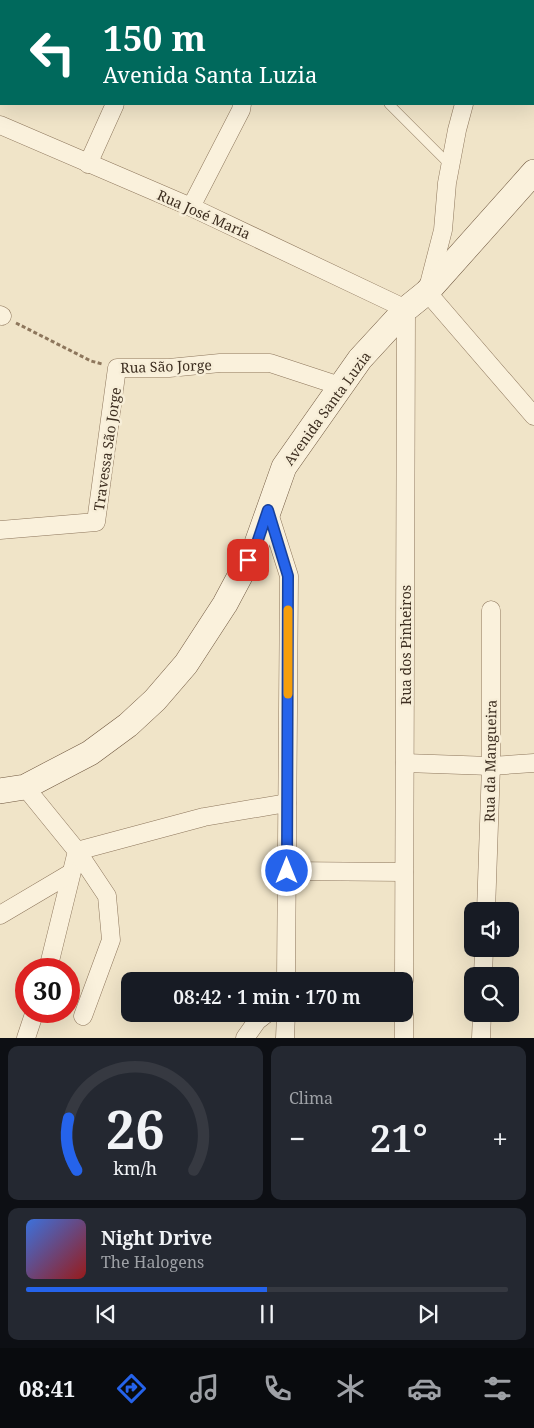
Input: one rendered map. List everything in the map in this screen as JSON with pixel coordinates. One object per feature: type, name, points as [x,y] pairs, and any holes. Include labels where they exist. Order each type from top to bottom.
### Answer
[{"type":"street","points":[[88,164],[115,105]]},
{"type":"street","points":[[191,207],[242,105]]},
{"type":"street","points":[[464,105],[447,183],[443,230],[427,292],[534,416]]},
{"type":"street","name":"Rua José Maria","points":[[0,125],[191,207],[406,309]]},
{"type":"street","name":"Avenida Santa Luzia","points":[[0,791],[25,787],[90,753],[128,725],[155,700],[186,664],[225,604],[256,546],[284,467],[340,386],[360,359],[406,309],[427,292],[534,172]]},
{"type":"street","name":"Rua dos Pinheiros","points":[[404,972],[406,309]]},
{"type":"street","name":"Rua São Jorge","points":[[117,368],[169,368],[270,363],[340,386]]},
{"type":"street","name":"Travessa São Jorge","points":[[0,530],[96,522],[117,368]]},
{"type":"street","points":[[268,510],[288,576],[286,972]]},
{"type":"street","name":"Rua da Mangueira","points":[[486,902],[490,766],[491,610]]},
{"type":"street","points":[[405,763],[490,766],[534,763]]},
{"type":"street","points":[[25,787],[77,851],[107,896],[111,940],[83,1016]]},
{"type":"street","points":[[77,851],[204,817],[287,803]]},
{"type":"street","points":[[51,958],[77,851]]},
{"type":"street","points":[[287,871],[404,872]]},
{"type":"street","points":[[0,914],[71,873]]},
{"type":"street","points":[[245,1038],[256,1022]]},
{"type":"street","points":[[285,1038],[286,1022]]},
{"type":"street","points":[[404,1022],[404,1038]]},
{"type":"street","points":[[481,1038],[482,1022]]},
{"type":"street","points":[[26,1038],[31,1023]]},
{"type":"lane","points":[[390,105],[450,165]]},
{"type":"path","name":"Rua São Jorge","points":[[1,315],[92,361],[117,368]]},
{"type":"slow traffic","points":[[288,610],[288,694]]},
{"type":"route","points":[[248,560],[256,546],[268,510],[282,551],[288,576],[287,871]]}]
